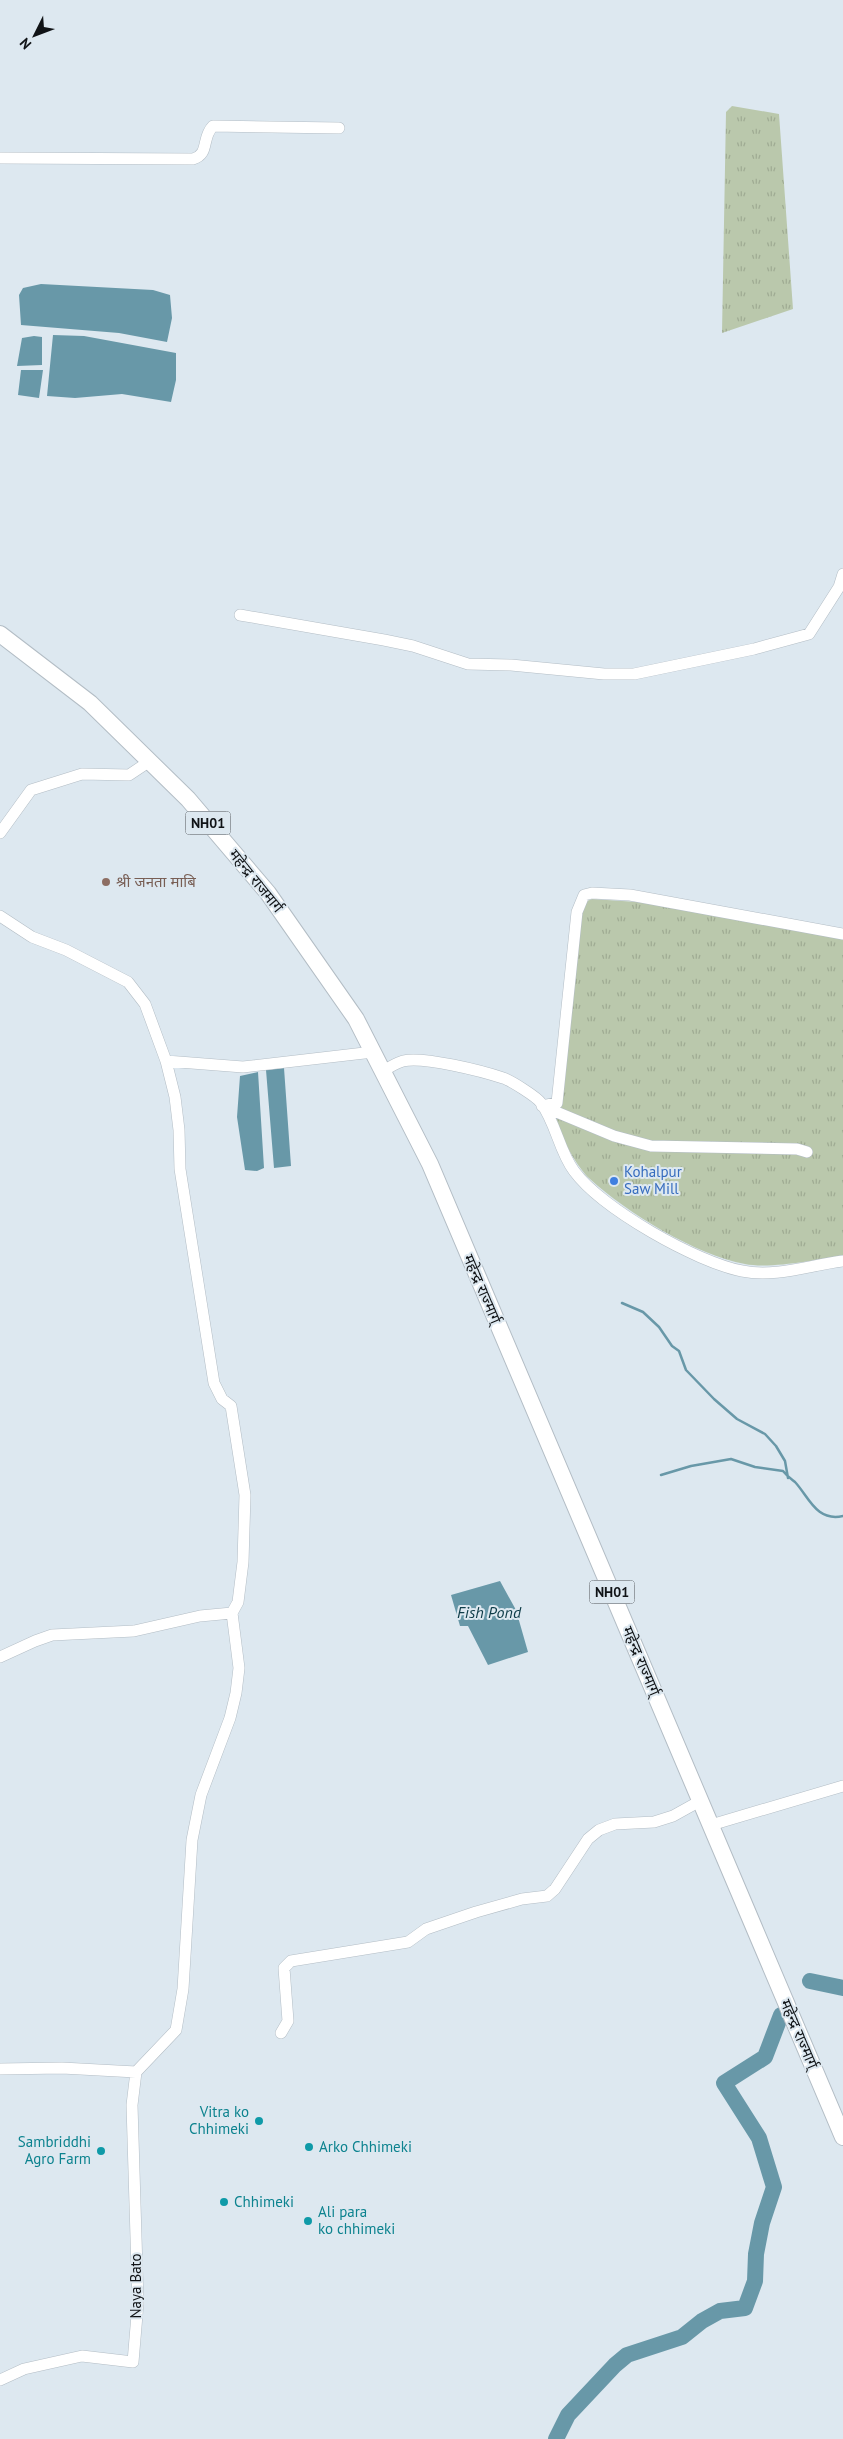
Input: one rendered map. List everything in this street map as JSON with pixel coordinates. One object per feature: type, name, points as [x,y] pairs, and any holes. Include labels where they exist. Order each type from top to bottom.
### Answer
[{"type":"highway","name":"महेन्द्र राजमार्ग","points":[[0,634],[90,703],[188,799],[268,893],[356,1020],[373,1052]]},
{"type":"highway","name":"महेन्द्र राज्मार्ग्","points":[[373,1052],[430,1164],[843,2137]]},
{"type":"street","points":[[0,158],[193,159],[200,157],[203,152],[206,132],[213,126],[340,128]]},
{"type":"street","points":[[240,615],[296,623],[403,644],[468,664],[545,668],[579,673],[634,674],[754,649],[809,634],[839,587],[843,574]]},
{"type":"street","points":[[0,833],[31,790],[82,774],[128,775],[150,761]]},
{"type":"street","points":[[542,1106],[557,1103],[577,912],[584,895],[592,893],[630,896],[843,934]]},
{"type":"street","points":[[0,916],[32,936],[66,950],[128,982],[145,1004],[166,1061],[175,1098],[179,1130],[180,1169],[210,1364],[214,1384],[222,1399],[231,1406],[245,1495],[243,1562],[238,1602],[232,1613],[238,1661],[236,1693],[230,1718],[201,1795],[192,1840],[182,1989],[176,2030],[136,2072],[62,2068],[0,2069]]},
{"type":"street","points":[[166,1061],[243,1067],[373,1052]]},
{"type":"street","points":[[382,1070],[403,1061],[428,1061],[505,1078],[541,1102],[574,1171],[615,1208],[674,1244],[741,1271],[763,1273],[843,1261]]},
{"type":"street","points":[[542,1106],[614,1136],[651,1146],[797,1150],[806,1152]]},
{"type":"street","points":[[0,1657],[52,1635],[134,1631],[200,1616],[232,1613]]},
{"type":"street","points":[[711,1826],[843,1786]]},
{"type":"street","points":[[281,2033],[288,2021],[284,1968],[292,1961],[408,1942],[426,1929],[476,1912],[522,1899],[547,1896],[555,1889],[588,1839],[599,1830],[615,1824],[654,1822],[673,1816],[700,1801]]},
{"type":"street","name":"Naya Bato","points":[[0,2380],[24,2370],[82,2356],[133,2362],[138,2303],[132,2105],[136,2072]]},
{"type":"green space","points":[[732,106],[779,114],[793,309],[722,333],[726,112]]},
{"type":"green space","points":[[592,899],[652,903],[843,938],[843,1255],[794,1263],[767,1265],[745,1264],[726,1259],[684,1242],[642,1218],[605,1192],[580,1168],[565,1143],[557,1119],[561,1102],[579,916],[585,902]]},
{"type":"water","points":[[41,284],[153,290],[170,295],[172,318],[167,342],[119,333],[21,325],[19,295],[23,288]]},
{"type":"water","points":[[53,335],[84,336],[176,353],[176,380],[171,402],[122,394],[75,398],[47,396]]},
{"type":"water","points":[[42,337],[42,365],[17,366],[22,338]]},
{"type":"water","points":[[21,370],[43,370],[39,398],[18,395]]},
{"type":"water","points":[[284,1068],[291,1166],[274,1168],[266,1070]]},
{"type":"water","points":[[258,1072],[264,1168],[257,1171],[245,1170],[237,1117],[240,1076]]},
{"type":"water","name":"Fish Pond","points":[[500,1581],[516,1610],[528,1652],[488,1665],[468,1626],[460,1626],[451,1595]]},
{"type":"waterway","points":[[622,1303],[643,1312],[659,1327],[672,1346],[679,1351],[686,1370],[714,1399],[737,1419],[765,1434],[776,1446],[785,1461],[788,1478]]},
{"type":"waterway","points":[[661,1475],[691,1466],[731,1459],[755,1467],[783,1471],[795,1482],[820,1512],[834,1517],[843,1516]]},
{"type":"waterway","points":[[810,1981],[843,1988]]},
{"type":"waterway","points":[[556,2439],[568,2415],[615,2365],[627,2355],[682,2337],[702,2321],[720,2311],[745,2308],[755,2281],[756,2254],[762,2223],[774,2187],[759,2138],[724,2083],[765,2057],[781,2015]]},
{"type":"place","name":"श्री जनता माबि","points":[[106,882]]},
{"type":"place","name":"Kohalpur Saw Mill","points":[[614,1181]]},
{"type":"place","name":"Vitra ko Chhimeki","points":[[259,2121]]},
{"type":"place","name":"Arko Chhimeki","points":[[309,2147]]},
{"type":"place","name":"Sambriddhi Agro Farm","points":[[101,2151]]},
{"type":"place","name":"Chhimeki","points":[[224,2202]]},
{"type":"place","name":"Ali para ko chhimeki","points":[[308,2221]]}]
